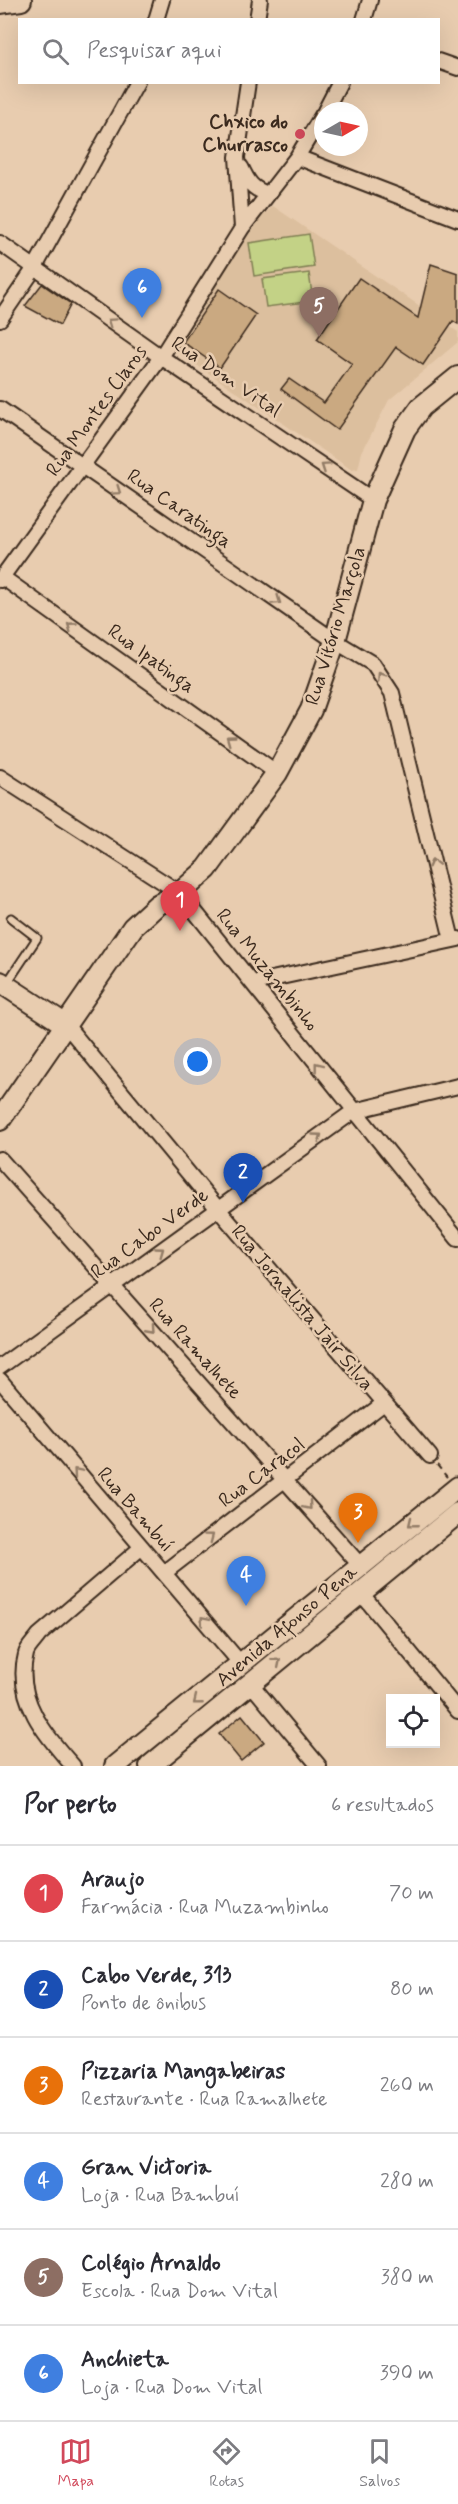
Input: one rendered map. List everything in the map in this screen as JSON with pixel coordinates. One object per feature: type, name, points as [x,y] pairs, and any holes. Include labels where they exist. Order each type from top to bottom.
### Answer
[{"type":"street","points":[[0,9],[1,2],[21,0]]},
{"type":"street","points":[[157,18],[162,0]]},
{"type":"street","points":[[257,18],[260,0]]},
{"type":"street","points":[[365,18],[370,0]]},
{"type":"street","points":[[440,61],[458,68]]},
{"type":"street","points":[[0,319],[34,268],[136,84]]},
{"type":"street","points":[[242,228],[237,157],[248,84]]},
{"type":"street","name":"Rua Montes Claros","points":[[329,102],[339,84]]},
{"type":"street","name":"Rua Montes Claros","points":[[1,579],[161,357],[242,228],[297,157],[314,129]]},
{"type":"street","points":[[237,157],[249,184],[255,190],[268,194]]},
{"type":"street","points":[[297,157],[458,219]]},
{"type":"street","name":"Rua Dom Vital","points":[[0,243],[161,357],[373,500]]},
{"type":"street","name":"Rua Vitório Marçola","points":[[0,1120],[133,927],[158,905],[180,893],[207,869],[277,773],[311,710],[336,641],[373,500],[405,429],[421,407],[458,379]]},
{"type":"street","name":"Rua Caratinga","points":[[0,409],[336,641],[373,664],[392,693],[455,939]]},
{"type":"street","name":"Rua Ipatinga","points":[[1,579],[277,773]]},
{"type":"street","name":"Rua Muzambinho","points":[[0,777],[180,893],[458,1239]]},
{"type":"street","points":[[254,984],[455,939]]},
{"type":"street","name":"Rua Jornalista Jair Silva","points":[[2,984],[66,1025],[218,1209],[430,1456]]},
{"type":"street","name":"Rua Cabo Verde","points":[[0,1367],[354,1112],[458,1086]]},
{"type":"street","name":"Rua Ramalhete","points":[[0,1159],[360,1566]]},
{"type":"street","name":"Rua Bambuí","points":[[0,1380],[242,1665]]},
{"type":"street","name":"Rua Caracol","points":[[164,1573],[384,1403]]},
{"type":"street","name":"Avenida Afonso Pena","points":[[115,1766],[458,1487]]},
{"type":"street","name":"Avenida Afonso Pena","points":[[150,1766],[458,1513]]},
{"type":"street","points":[[74,1766],[45,1735],[30,1707],[24,1679],[26,1653],[39,1635],[142,1547]]},
{"type":"street","points":[[361,1593],[458,1711]]},
{"type":"street","points":[[251,1684],[319,1766]]},
{"type":"lane","points":[[2,984],[37,938],[35,934],[11,918]]},
{"type":"shaded area","points":[[273,206],[458,332],[458,342],[389,400],[362,452],[358,469],[352,470],[173,349],[244,233]]},
{"type":"green space","points":[[309,234],[314,267],[254,276],[249,243]]},
{"type":"green space","points":[[309,273],[313,301],[266,307],[262,279]]},
{"type":"building","points":[[431,264],[458,273],[458,324],[453,321],[423,365],[396,347],[337,430],[281,389],[289,379],[324,403],[352,364],[317,339],[359,278],[418,318]]},
{"type":"building","points":[[42,284],[71,304],[60,325],[25,306]]},
{"type":"building","points":[[219,289],[256,315],[220,368],[183,342]]},
{"type":"building","points":[[242,1715],[264,1742],[241,1761],[219,1734]]},
{"type":"place","name":"Chxico do Churrasco","points":[[300,134]]},
{"type":"place","name":"Anchieta","points":[[142,318]]},
{"type":"place","name":"Colégio Arnaldo","points":[[319,337]]},
{"type":"place","name":"Araujo","points":[[180,931]]},
{"type":"place","name":"Cabo Verde, 313","points":[[243,1203]]},
{"type":"place","name":"Pizzaria Mangabeiras","points":[[358,1543]]},
{"type":"place","name":"Gran Victoria","points":[[246,1606]]}]
